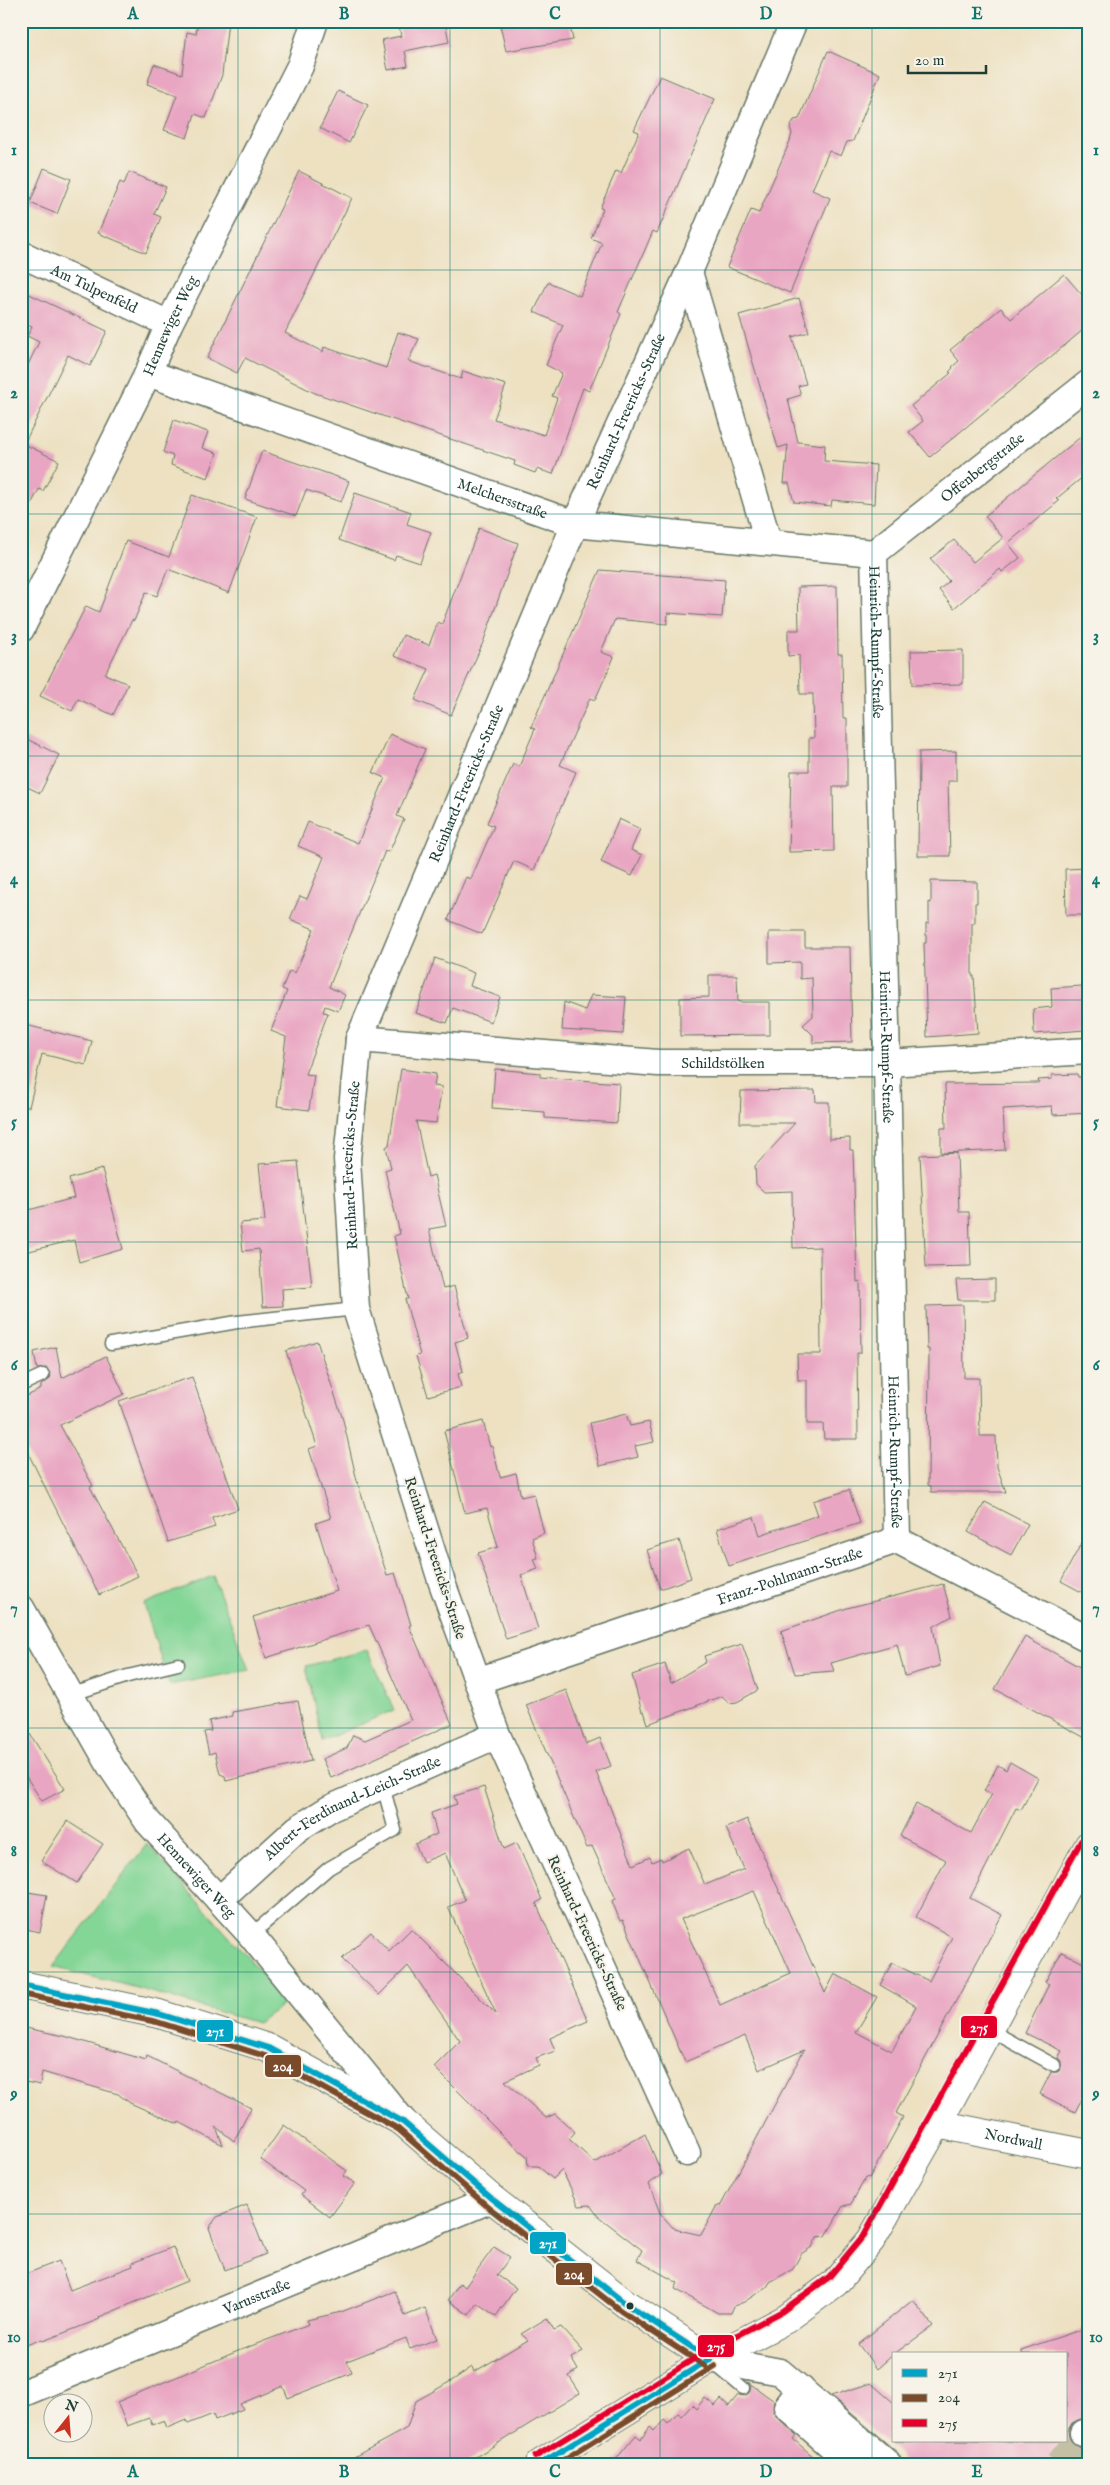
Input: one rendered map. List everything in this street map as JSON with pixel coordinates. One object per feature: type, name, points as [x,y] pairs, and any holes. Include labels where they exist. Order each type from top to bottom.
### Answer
[{"type":"street","name":"Hennewiger Weg","points":[[21,629],[148,373],[168,324],[300,66],[314,21]]},
{"type":"street","name":"Reinhard-Freericks-Straße","points":[[688,2153],[497,1735],[438,1573],[356,1309],[347,1159],[359,1039],[575,524],[689,272],[794,21]]},
{"type":"street","name":"Am Tulpenfeld","points":[[21,254],[168,324]]},
{"type":"street","points":[[689,272],[768,541]]},
{"type":"street","name":"Melchersstraße","points":[[148,373],[575,524],[768,541],[874,553]]},
{"type":"street","name":"Offenbergstraße","points":[[874,553],[1089,383]]},
{"type":"street","name":"Heinrich-Rumpf-Straße","points":[[874,553],[897,1540]]},
{"type":"street","name":"Schildstölken","points":[[359,1039],[658,1064],[887,1063],[1089,1050]]},
{"type":"street","points":[[897,1540],[1089,1640]]},
{"type":"street","name":"Franz-Pohlmann-Straße","points":[[477,1681],[897,1540]]},
{"type":"street","name":"Hennewiger Weg","points":[[21,1608],[111,1767],[148,1822],[251,1935],[403,2122]]},
{"type":"street","name":"Albert-Ferdinand-Leich-Straße","points":[[219,1900],[297,1829],[329,1809],[497,1735]]},
{"type":"street","points":[[540,2464],[710,2359],[786,2319],[835,2283],[871,2240],[937,2124],[1089,1845]]},
{"type":"street","points":[[21,1985],[159,2014],[268,2048],[403,2122],[492,2199],[626,2304],[710,2359],[780,2372],[888,2464]]},
{"type":"street","name":"Nordwall","points":[[937,2124],[1089,2154]]},
{"type":"street","name":"Varusstraße","points":[[21,2394],[492,2199]]},
{"type":"street","points":[[801,2389],[787,2406],[852,2464]]},
{"type":"lane","points":[[111,1344],[237,1322],[356,1309]]},
{"type":"lane","points":[[21,1385],[43,1375]]},
{"type":"lane","points":[[70,1695],[128,1676],[178,1664]]},
{"type":"lane","points":[[251,1935],[329,1868],[395,1830],[383,1786]]},
{"type":"lane","points":[[988,2029],[1054,2065]]},
{"type":"lane","points":[[710,2359],[743,2388]]},
{"type":"green space","points":[[213,1576],[249,1670],[169,1685],[144,1604]]},
{"type":"green space","points":[[367,1650],[394,1710],[322,1741],[306,1666]]},
{"type":"green space","points":[[147,1844],[287,2002],[257,2023],[137,1988],[53,1967]]},
{"type":"building","points":[[198,21],[228,21],[222,75],[206,118],[195,114],[187,138],[164,130],[177,95],[147,84],[154,64],[182,74],[187,32],[196,34]]},
{"type":"building","points":[[398,21],[445,21],[449,42],[405,51],[408,66],[388,70],[382,40],[401,36]]},
{"type":"building","points":[[499,21],[569,21],[573,40],[506,51]]},
{"type":"building","points":[[828,51],[880,74],[853,141],[847,142],[841,156],[829,151],[812,190],[830,198],[790,293],[727,267],[751,210],[759,213],[790,141],[792,133],[790,128],[794,120],[799,119]]},
{"type":"building","points":[[660,76],[715,99],[657,233],[653,231],[618,312],[621,314],[589,391],[583,388],[553,474],[537,469],[535,473],[514,465],[515,461],[315,393],[245,358],[237,373],[207,358],[299,171],[352,198],[285,333],[323,352],[324,347],[386,368],[398,332],[419,339],[408,361],[461,379],[463,371],[506,385],[494,419],[544,435],[557,398],[552,396],[562,373],[546,365],[563,325],[534,312],[548,282],[580,296],[602,243],[591,238],[603,209],[600,208],[616,171],[621,173],[639,132],[634,130]]},
{"type":"building","points":[[338,91],[368,105],[349,143],[320,128]]},
{"type":"building","points":[[44,168],[71,179],[57,214],[30,203]]},
{"type":"building","points":[[129,172],[166,187],[154,214],[161,217],[146,253],[98,233],[120,182],[124,184]]},
{"type":"building","points":[[1064,274],[1089,303],[1089,325],[930,457],[909,432],[923,421],[911,406],[951,373],[949,372],[952,367],[959,361],[950,350],[1001,308],[1011,319]]},
{"type":"building","points":[[21,290],[107,331],[90,366],[68,355],[24,444],[59,461],[43,491],[39,489],[21,524],[21,379],[39,342],[27,336],[32,327],[21,322]]},
{"type":"building","points":[[799,298],[809,332],[792,337],[806,384],[798,386],[801,395],[788,399],[798,442],[825,445],[824,461],[876,465],[874,504],[832,500],[831,506],[794,502],[789,483],[784,483],[788,445],[778,448],[739,315]]},
{"type":"building","points":[[174,420],[208,432],[202,448],[217,453],[208,478],[171,465],[173,456],[163,452]]},
{"type":"building","points":[[1089,430],[1089,472],[1056,499],[1059,501],[1008,543],[1020,558],[1002,572],[1000,569],[954,608],[939,590],[949,581],[930,559],[954,540],[973,562],[1003,538],[985,516]]},
{"type":"building","points":[[262,451],[349,481],[341,502],[306,490],[296,516],[245,499]]},
{"type":"building","points":[[355,493],[411,512],[407,524],[431,532],[420,563],[396,555],[394,560],[339,540]]},
{"type":"building","points":[[192,495],[257,517],[229,593],[168,569],[157,596],[146,592],[134,621],[132,620],[105,674],[128,684],[113,715],[78,699],[72,711],[40,696],[86,606],[99,612],[126,541],[169,557]]},
{"type":"building","points":[[479,528],[518,543],[484,640],[451,715],[415,700],[429,669],[394,656],[403,635],[429,645],[438,622],[442,624]]},
{"type":"building","points":[[600,570],[725,580],[722,617],[668,613],[667,624],[615,619],[601,652],[614,657],[595,700],[590,698],[560,765],[576,772],[534,870],[514,861],[482,934],[448,920],[466,877],[471,879],[494,826],[487,823],[513,764],[519,767],[535,729],[531,727]]},
{"type":"building","points":[[837,586],[838,654],[842,654],[843,718],[847,718],[847,787],[833,787],[834,851],[789,852],[791,771],[809,771],[809,738],[814,738],[813,694],[800,694],[799,655],[788,656],[788,630],[799,630],[798,587]]},
{"type":"building","points":[[963,650],[963,684],[912,685],[911,651]]},
{"type":"building","points":[[390,734],[425,749],[397,816],[404,819],[389,852],[385,851],[329,987],[345,995],[338,1011],[325,1006],[323,1012],[328,1013],[305,1074],[314,1075],[309,1110],[277,1106],[286,1037],[271,1031],[287,991],[282,989],[289,971],[295,973],[314,929],[290,919],[300,896],[307,899],[324,857],[298,846],[308,822],[358,843],[385,778],[373,773]]},
{"type":"building","points":[[21,736],[59,755],[40,793],[21,784]]},
{"type":"building","points":[[956,751],[956,781],[948,781],[950,856],[918,856],[919,752]]},
{"type":"building","points":[[619,819],[640,829],[631,850],[642,855],[632,876],[601,862]]},
{"type":"building","points":[[1089,868],[1089,915],[1066,915],[1065,869]]},
{"type":"building","points":[[931,881],[977,882],[975,923],[972,923],[972,976],[974,976],[978,1033],[927,1037],[924,943],[926,943],[926,923],[929,923]]},
{"type":"building","points":[[769,932],[805,932],[805,947],[850,947],[852,1042],[813,1043],[813,1035],[803,1025],[813,1016],[812,978],[800,979],[800,962],[769,963]]},
{"type":"building","points":[[435,958],[474,973],[470,986],[500,997],[491,1022],[453,1008],[447,1023],[416,1013]]},
{"type":"building","points":[[709,975],[737,975],[738,1002],[770,1002],[770,1035],[680,1036],[680,998],[709,997]]},
{"type":"building","points":[[1082,986],[1085,1030],[1034,1034],[1033,1009],[1052,1007],[1051,988]]},
{"type":"building","points":[[591,995],[626,997],[623,1034],[562,1030],[564,1002],[585,1010]]},
{"type":"building","points":[[21,1024],[92,1041],[86,1065],[42,1054],[29,1107],[21,1106]]},
{"type":"building","points":[[401,1069],[436,1074],[434,1086],[442,1087],[436,1123],[416,1121],[428,1177],[434,1175],[446,1226],[429,1229],[443,1289],[454,1286],[468,1338],[455,1342],[463,1371],[458,1373],[461,1387],[428,1396],[416,1356],[420,1355],[405,1299],[408,1299],[394,1236],[400,1234],[385,1170],[391,1168],[386,1147],[389,1145]]},
{"type":"building","points":[[495,1069],[540,1073],[540,1077],[619,1083],[617,1123],[545,1118],[545,1112],[492,1108]]},
{"type":"building","points":[[1077,1074],[1078,1077],[1089,1077],[1089,1113],[1053,1115],[1052,1106],[1003,1109],[1005,1150],[941,1153],[941,1128],[946,1128],[945,1084],[1039,1083],[1038,1080],[1052,1079],[1052,1075]]},
{"type":"building","points":[[815,1090],[816,1102],[829,1102],[829,1139],[850,1138],[850,1150],[853,1150],[857,1282],[860,1281],[861,1353],[857,1353],[858,1439],[824,1439],[823,1424],[807,1424],[807,1380],[798,1380],[797,1354],[821,1354],[820,1247],[793,1248],[792,1191],[764,1192],[756,1184],[755,1166],[795,1123],[740,1123],[741,1091]]},
{"type":"building","points":[[957,1153],[959,1212],[969,1212],[971,1266],[926,1267],[920,1155]]},
{"type":"building","points":[[298,1161],[312,1287],[282,1289],[283,1306],[263,1307],[259,1249],[243,1251],[240,1223],[265,1221],[259,1164]]},
{"type":"building","points":[[102,1169],[123,1249],[79,1262],[74,1240],[21,1253],[21,1212],[74,1198],[69,1179]]},
{"type":"building","points":[[995,1279],[995,1300],[958,1300],[956,1280]]},
{"type":"building","points":[[963,1305],[964,1378],[979,1378],[980,1436],[996,1436],[997,1467],[1006,1492],[931,1492],[931,1486],[928,1485],[929,1349],[927,1349],[926,1306]]},
{"type":"building","points":[[317,1341],[343,1420],[357,1481],[387,1575],[395,1573],[411,1625],[409,1626],[452,1724],[331,1778],[322,1759],[347,1748],[353,1735],[365,1740],[411,1720],[369,1625],[266,1658],[253,1617],[337,1591],[316,1523],[331,1518],[309,1449],[317,1446],[286,1351]]},
{"type":"building","points":[[56,1347],[62,1378],[106,1356],[124,1394],[60,1425],[93,1486],[90,1487],[138,1576],[99,1595],[21,1439],[21,1399],[41,1389],[41,1385],[49,1380],[51,1376],[47,1368],[37,1369],[34,1352]]},
{"type":"building","points":[[192,1377],[238,1509],[212,1518],[215,1527],[168,1542],[119,1401]]},
{"type":"building","points":[[626,1414],[630,1426],[649,1422],[654,1442],[635,1446],[638,1457],[600,1466],[590,1423]]},
{"type":"building","points":[[483,1421],[500,1477],[516,1473],[521,1497],[534,1494],[544,1533],[532,1538],[538,1558],[534,1559],[538,1569],[521,1575],[538,1629],[506,1639],[478,1553],[498,1547],[487,1508],[465,1513],[444,1431]]},
{"type":"building","points":[[849,1490],[860,1523],[729,1566],[717,1529],[754,1517],[760,1535],[818,1515],[813,1501]]},
{"type":"building","points":[[985,1502],[1028,1524],[1011,1555],[968,1532]]},
{"type":"building","points":[[1089,1529],[1089,1596],[1061,1581]]},
{"type":"building","points":[[679,1540],[691,1578],[660,1589],[647,1550]]},
{"type":"building","points":[[943,1584],[952,1616],[933,1627],[940,1666],[905,1676],[897,1644],[831,1663],[834,1671],[795,1674],[781,1631],[847,1608]]},
{"type":"building","points":[[1025,1637],[1089,1672],[1089,1740],[995,1689]]},
{"type":"building","points":[[742,1644],[758,1690],[737,1702],[730,1703],[722,1696],[648,1724],[644,1711],[642,1712],[632,1675],[665,1664],[671,1683],[706,1662],[704,1656]]},
{"type":"building","points":[[566,1690],[586,1744],[600,1738],[611,1766],[596,1772],[633,1865],[650,1857],[652,1862],[661,1858],[662,1861],[689,1848],[705,1885],[744,1869],[726,1828],[747,1819],[825,1993],[835,1974],[877,1997],[856,2032],[892,2051],[916,2006],[880,1985],[892,1963],[929,1981],[952,1937],[916,1917],[946,1860],[900,1836],[916,1804],[971,1833],[992,1794],[984,1791],[998,1765],[1006,1770],[1010,1762],[1038,1778],[1021,1810],[1016,1808],[970,1898],[1002,1915],[896,2113],[903,2117],[883,2154],[869,2178],[866,2177],[851,2204],[843,2206],[826,2236],[817,2237],[812,2247],[801,2254],[793,2269],[770,2282],[767,2287],[744,2302],[734,2306],[731,2313],[718,2313],[675,2289],[678,2283],[637,2260],[642,2250],[598,2216],[590,2205],[579,2206],[562,2170],[553,2179],[538,2166],[528,2166],[527,2156],[506,2139],[434,2067],[460,2041],[408,1966],[379,1995],[342,1959],[371,1932],[389,1951],[411,1929],[496,2014],[448,1907],[465,1900],[445,1853],[423,1862],[415,1844],[437,1834],[431,1813],[457,1804],[454,1796],[484,1787],[504,1849],[517,1843],[542,1900],[536,1903],[588,2021],[550,2038],[555,2051],[536,2058],[539,2065],[505,2081],[546,2118],[555,2114],[575,2132],[569,2139],[595,2163],[645,2134],[662,2174],[649,2184],[660,2213],[674,2229],[701,2235],[716,2207],[721,2205],[804,2050],[759,2070],[745,2036],[685,2062],[623,1920],[620,1921],[612,1901],[616,1899],[592,1846],[587,1848],[526,1705]],"holes":[[[754,1891],[791,1973],[720,2005],[681,1919]]]},
{"type":"building","points":[[298,1701],[311,1761],[226,1781],[225,1776],[220,1774],[215,1752],[209,1754],[204,1732],[211,1731],[209,1721],[233,1716],[232,1712]]},
{"type":"building","points":[[21,1720],[65,1789],[42,1801],[21,1769]]},
{"type":"building","points":[[67,1821],[103,1844],[77,1883],[41,1861]]},
{"type":"building","points":[[21,1891],[47,1895],[40,1932],[21,1928]]},
{"type":"building","points":[[1062,1952],[1089,1966],[1089,2085],[1075,2112],[1040,2094],[1051,2072],[1058,2072],[1061,2068],[1061,2061],[1058,2058],[1062,2051],[1025,2033],[1049,1984],[1045,1982]]},
{"type":"building","points":[[21,2027],[64,2036],[146,2060],[147,2056],[251,2108],[234,2141],[216,2127],[223,2145],[179,2122],[178,2124],[130,2103],[118,2094],[42,2072],[40,2085],[21,2081]]},
{"type":"building","points":[[284,2125],[347,2171],[343,2176],[355,2183],[330,2217],[301,2195],[304,2191],[260,2159]]},
{"type":"building","points":[[247,2205],[266,2254],[225,2270],[209,2228],[217,2217]]},
{"type":"building","points":[[173,2247],[187,2281],[99,2317],[100,2319],[43,2341],[42,2339],[21,2347],[21,2276],[59,2261],[70,2290],[133,2266],[132,2263]]},
{"type":"building","points":[[494,2247],[510,2257],[497,2275],[516,2288],[496,2316],[477,2303],[469,2315],[448,2300],[460,2283],[465,2287]]},
{"type":"building","points":[[395,2291],[405,2316],[425,2308],[437,2339],[410,2349],[406,2338],[347,2361],[352,2373],[288,2398],[283,2386],[240,2404],[243,2409],[215,2420],[213,2414],[188,2424],[186,2420],[167,2428],[164,2420],[152,2425],[149,2418],[127,2426],[117,2402],[238,2351],[309,2324],[307,2320],[341,2312]]},
{"type":"building","points":[[913,2300],[933,2326],[897,2352],[892,2352],[892,2356],[877,2369],[858,2344]]},
{"type":"building","points":[[547,2318],[554,2330],[561,2327],[583,2351],[571,2358],[578,2370],[569,2376],[580,2393],[464,2464],[341,2464],[407,2428],[416,2401],[472,2367],[474,2372],[528,2340],[521,2334]]},
{"type":"building","points":[[1089,2327],[1089,2416],[1072,2423],[1068,2430],[1068,2352],[1021,2352],[1021,2350]]},
{"type":"building","points":[[748,2382],[774,2401],[773,2413],[796,2435],[793,2439],[822,2464],[612,2464],[636,2435],[641,2439],[650,2427],[654,2431],[664,2420],[668,2424],[678,2413],[682,2416],[692,2405],[696,2409],[705,2398],[715,2406],[721,2399],[729,2406],[738,2395],[745,2396],[749,2393],[751,2386]]},
{"type":"building","points":[[871,2383],[892,2401],[892,2442],[1068,2442],[1068,2430],[1069,2438],[1073,2444],[1080,2448],[1089,2447],[1089,2464],[903,2464],[898,2453],[831,2396]]},
{"type":"tunnel","points":[[1058,2464],[1083,2433]]},
{"type":"transit line","name":"275","points":[[535,2457],[705,2352],[781,2312],[829,2277],[864,2235],[1081,1841]]},
{"type":"transit line","name":"271","points":[[21,1985],[159,2014],[268,2048],[403,2122],[492,2199],[626,2304],[710,2359]]},
{"type":"transit line","name":"204","points":[[21,1994],[157,2022],[265,2056],[398,2129],[487,2206],[621,2311],[705,2366]]},
{"type":"transit line","name":"271","points":[[540,2464],[710,2359]]},
{"type":"transit line","name":"204","points":[[557,2464],[715,2366]]}]
